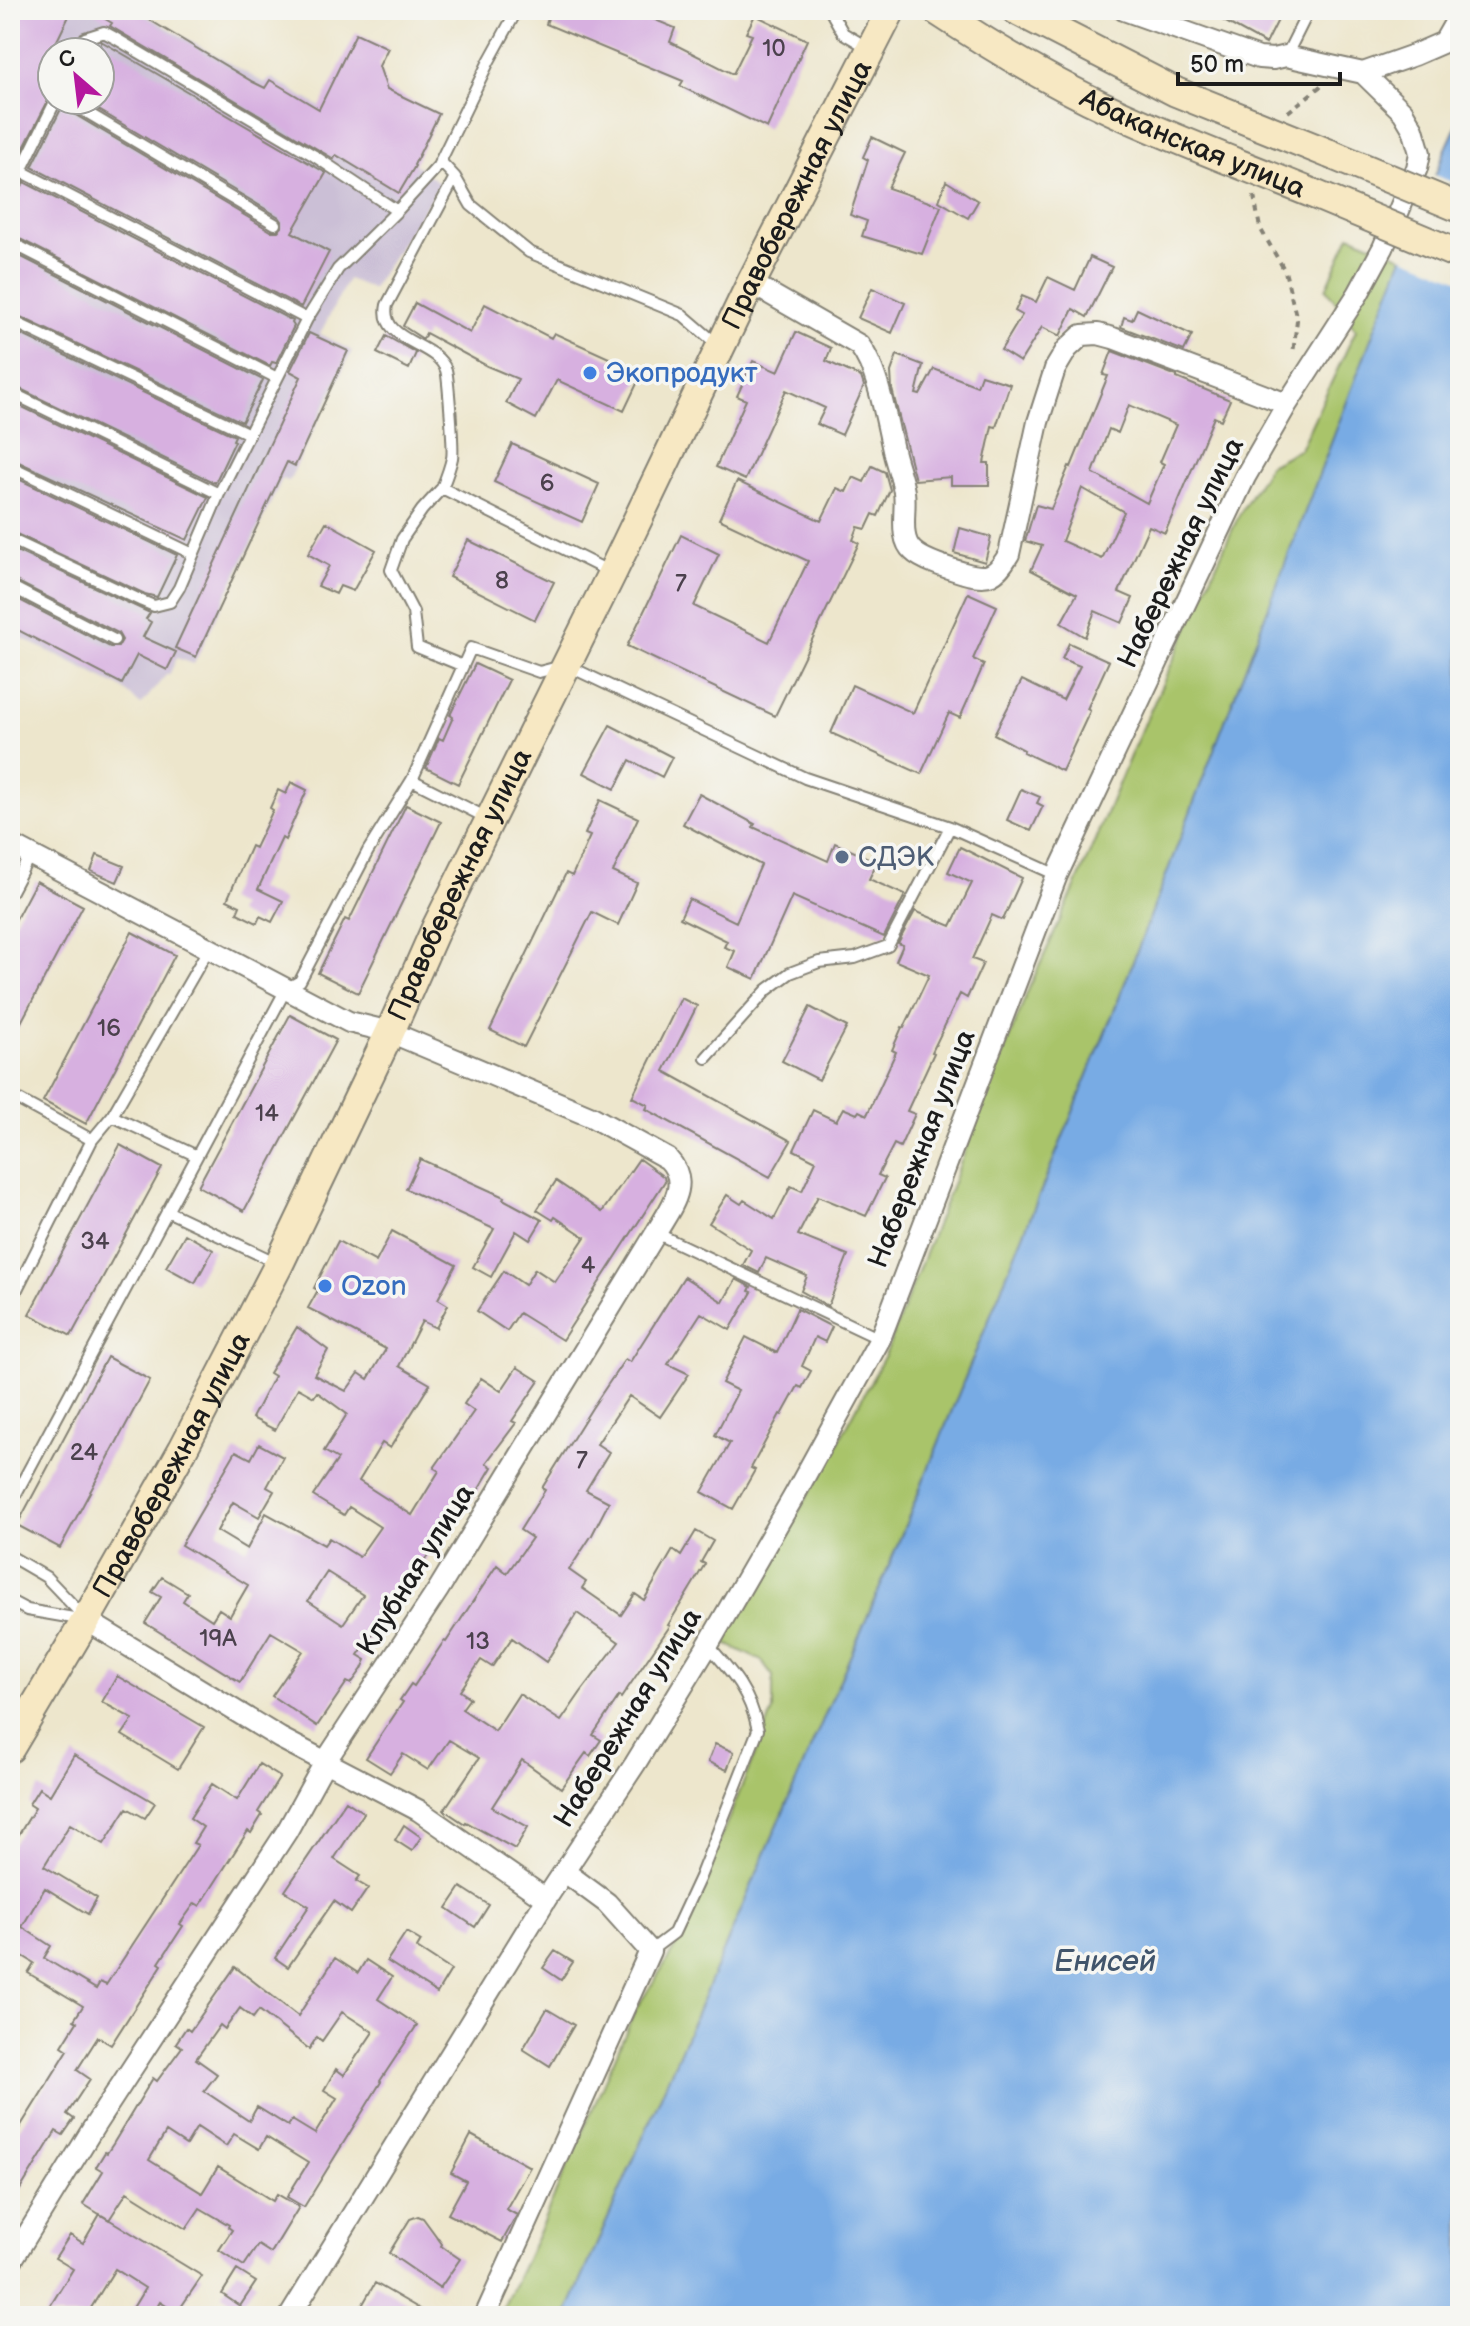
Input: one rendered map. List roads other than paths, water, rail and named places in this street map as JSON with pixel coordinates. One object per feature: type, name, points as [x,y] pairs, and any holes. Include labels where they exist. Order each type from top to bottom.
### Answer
[{"type":"street","name":"Правобережная улица","points":[[10,1748],[183,1449],[279,1264],[437,926],[751,283],[891,10]]},
{"type":"street","name":"Абаканская улица","points":[[936,10],[1048,78],[1111,110],[1460,255]]},
{"type":"street","name":"Абаканская улица","points":[[1016,10],[1176,92],[1460,208]]},
{"type":"street","points":[[1128,11],[1259,58],[1286,56],[1363,73],[1444,42],[1460,14]]},
{"type":"street","name":"Набережная улица","points":[[290,2316],[546,1899],[635,1764],[708,1645],[880,1339],[1057,875],[1245,477],[1287,404],[1358,294],[1383,248],[1417,168],[1420,153],[1403,112],[1363,73]]},
{"type":"street","points":[[751,283],[859,345],[867,355],[905,494],[908,544],[920,556],[977,576],[1000,570],[1009,554],[1046,395],[1055,369],[1067,349],[1082,335],[1098,334],[1113,338],[1287,404]]},
{"type":"street","name":"Клубная улица","points":[[10,844],[349,1022],[390,1032],[592,1117],[668,1159],[677,1168],[680,1180],[678,1193],[656,1233],[438,1590],[325,1762],[287,1831],[95,2125],[10,2263]]},
{"type":"street","points":[[86,1620],[280,1738],[418,1810],[546,1899]]},
{"type":"street","points":[[485,2316],[650,1951],[607,1903],[565,1872]]},
{"type":"lane","points":[[10,539],[154,606],[170,602],[179,588],[219,494],[307,319],[338,269],[397,211],[440,161],[517,10]]},
{"type":"lane","points":[[830,10],[843,33],[870,49]]},
{"type":"lane","points":[[1286,56],[1309,10]]},
{"type":"lane","points":[[91,36],[104,32],[111,36]]},
{"type":"lane","points":[[116,39],[313,155],[397,211]]},
{"type":"lane","points":[[10,193],[48,116]]},
{"type":"lane","points":[[93,116],[275,224]]},
{"type":"lane","points":[[440,161],[455,177],[471,205],[529,252],[683,315],[720,347]]},
{"type":"lane","points":[[21,171],[307,319]]},
{"type":"lane","points":[[455,177],[387,305],[385,316],[390,327],[438,358],[446,370],[453,455],[442,488],[402,539],[391,570],[413,612],[417,647],[463,666]]},
{"type":"lane","points":[[10,242],[277,378]]},
{"type":"lane","points":[[10,320],[249,434]]},
{"type":"lane","points":[[10,392],[219,494]]},
{"type":"lane","points":[[10,466],[193,554]]},
{"type":"lane","points":[[442,488],[612,573]]},
{"type":"lane","points":[[10,586],[114,640]]},
{"type":"lane","points":[[10,1505],[286,989],[300,981],[368,851],[412,780],[471,648],[539,672],[566,665],[805,778],[950,827],[1057,875]]},
{"type":"lane","points":[[412,780],[490,819]]},
{"type":"lane","points":[[706,1058],[767,990],[790,973],[819,962],[855,958],[888,946],[950,827]]},
{"type":"lane","points":[[10,893],[30,855]]},
{"type":"lane","points":[[10,1303],[92,1140],[112,1116],[209,948]]},
{"type":"lane","points":[[10,1095],[92,1140]]},
{"type":"lane","points":[[112,1116],[197,1156]]},
{"type":"lane","points":[[167,1211],[279,1264]]},
{"type":"lane","points":[[656,1233],[880,1339]]},
{"type":"lane","points":[[10,1556],[46,1577],[86,1620]]},
{"type":"lane","points":[[10,1601],[27,1610],[86,1620]]},
{"type":"lane","points":[[650,1951],[674,1933],[700,1877],[758,1730],[754,1710],[737,1676],[708,1645]]},
{"type":"water","name":"Енисей","points":[[1460,118],[1460,2316],[566,2316],[881,1585],[1118,1001],[1380,315]]},
{"type":"place","name":"Экопродукт","points":[[590,373]]},
{"type":"place","name":"СДЭК","points":[[842,857]]},
{"type":"place","name":"Ozon","points":[[325,1286]]}]
